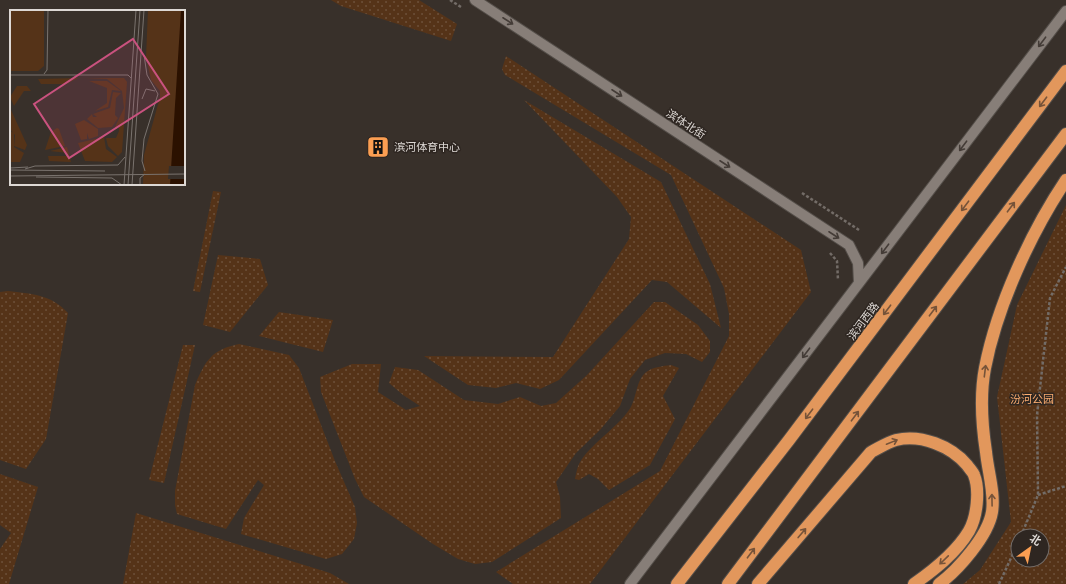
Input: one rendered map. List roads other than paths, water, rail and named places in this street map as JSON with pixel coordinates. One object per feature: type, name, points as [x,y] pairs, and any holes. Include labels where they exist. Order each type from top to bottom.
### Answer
[{"type":"highway","name":"滨河西路","points":[[677,584],[789,440],[1066,71]]},
{"type":"highway","points":[[728,584],[1066,134]]},
{"type":"highway","points":[[939,584],[962,562],[982,537],[992,512],[991,480],[986,452],[983,402],[985,370],[992,336],[1018,270],[1034,236],[1054,197],[1066,180]]},
{"type":"highway","points":[[758,584],[871,452],[895,440],[916,438],[941,445],[960,458],[974,474],[978,503],[969,531],[952,553],[932,571],[914,584]]},
{"type":"street","name":"滨体北街","points":[[475,0],[849,245],[858,263],[859,283]]},
{"type":"street","points":[[630,584],[1066,11]]},
{"type":"place","name":"滨河体育中心","points":[[378,147]]},
{"type":"park label","name":"汾河公园","points":[[1032,399]]}]
